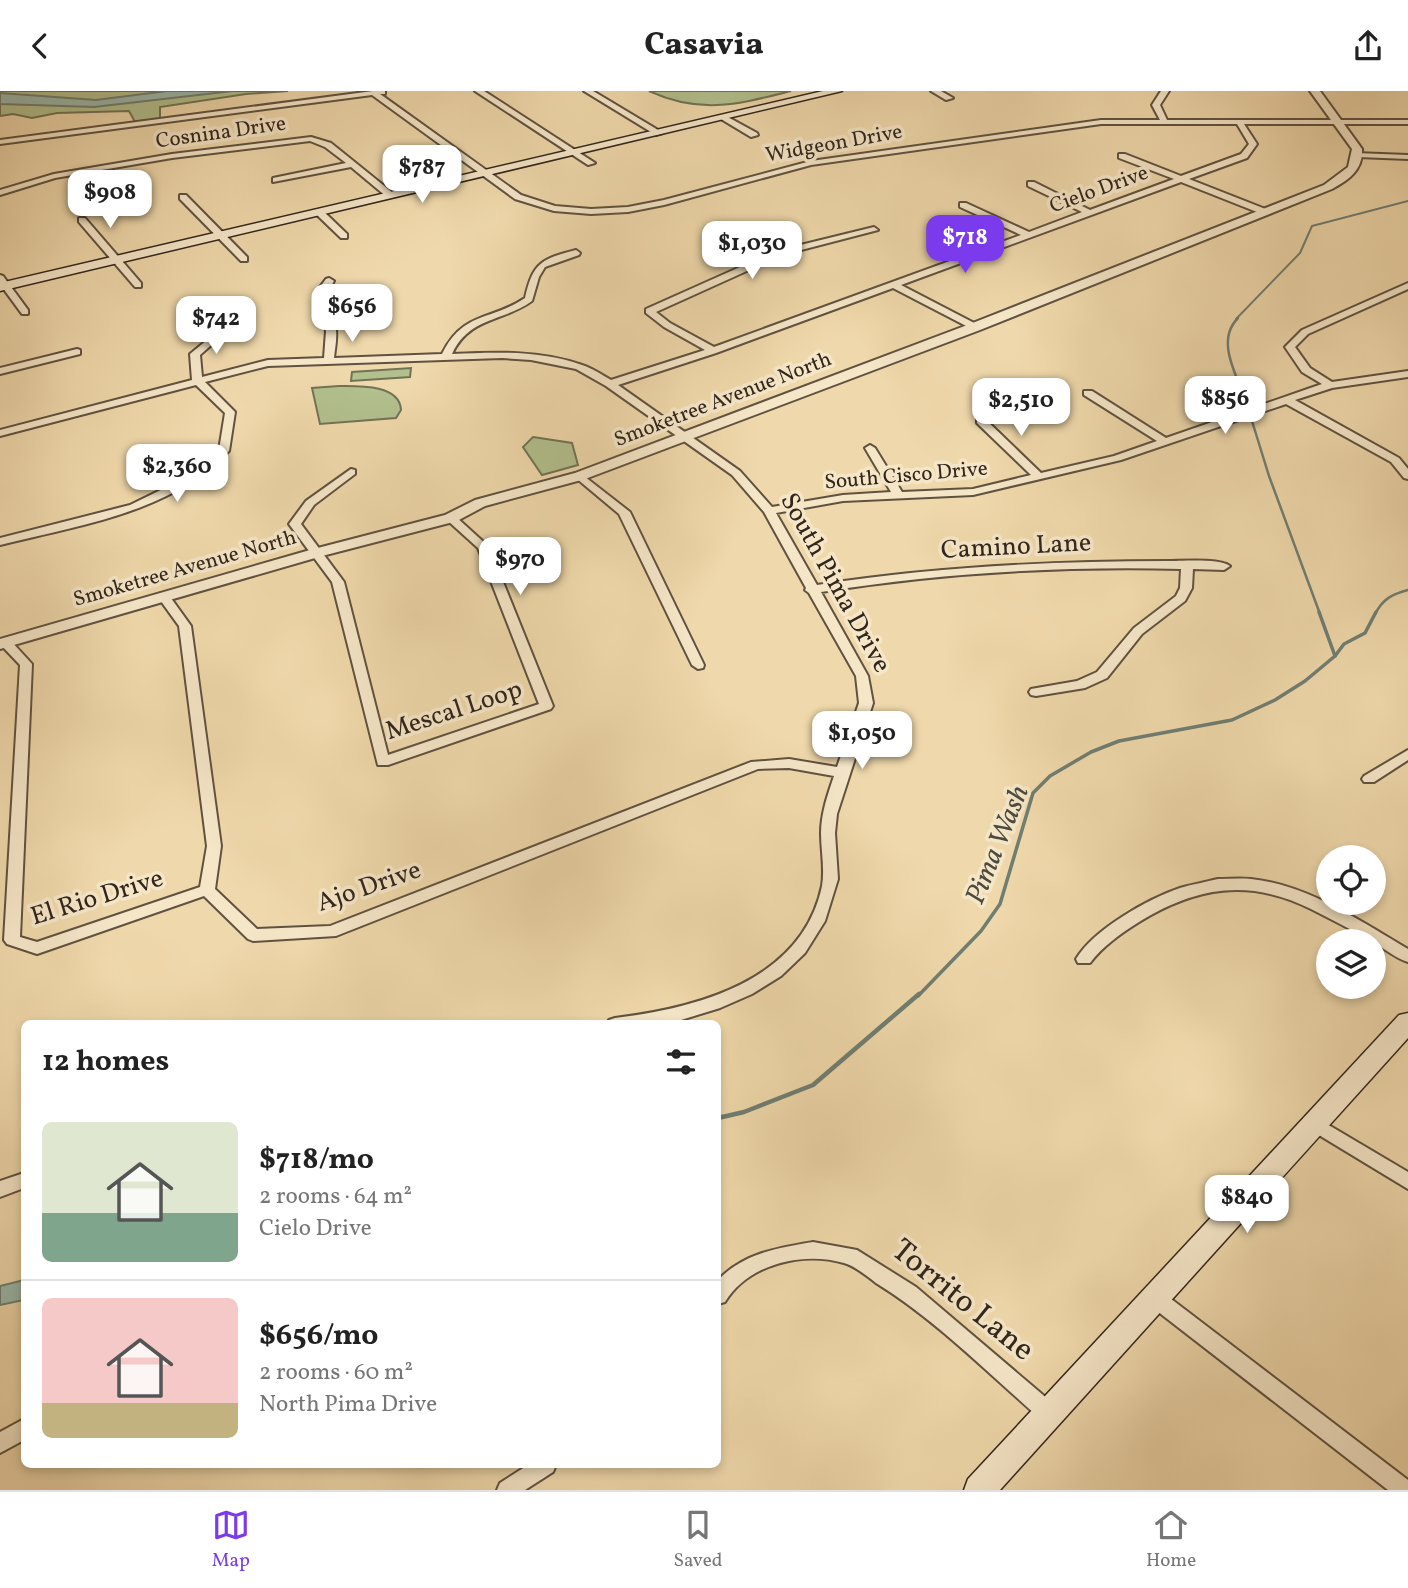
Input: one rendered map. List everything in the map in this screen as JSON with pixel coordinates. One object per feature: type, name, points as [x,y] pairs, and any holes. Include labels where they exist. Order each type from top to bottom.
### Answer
[{"type":"main road","points":[[2,283],[116,260],[837,91]]},
{"type":"main road","points":[[979,1490],[1408,1022]]},
{"type":"street","points":[[0,142],[386,91]]},
{"type":"street","points":[[479,91],[591,163]]},
{"type":"street","points":[[588,91],[659,133]]},
{"type":"street","points":[[935,91],[949,98]]},
{"type":"street","points":[[1164,121],[1156,105],[1165,91]]},
{"type":"street","points":[[1315,91],[1357,149],[1358,155],[1408,157]]},
{"type":"street","name":"Widgeon Drive","points":[[375,94],[518,197],[538,205],[572,211],[625,211],[811,163],[1072,125],[1164,121],[1408,122]]},
{"type":"street","points":[[723,117],[754,135]]},
{"type":"street","name":"Cielo Drive","points":[[610,384],[713,351],[1244,156],[1253,144],[1239,122]]},
{"type":"street","name":"Cosnina Drive","points":[[0,193],[54,176],[172,156],[318,139],[390,195]]},
{"type":"street","name":"Smoketree Avenue North","points":[[3,644],[316,553],[451,518],[480,503],[580,476],[975,327],[1265,212],[1344,179],[1354,169],[1358,155]]},
{"type":"street","points":[[1122,156],[1265,212]]},
{"type":"street","points":[[276,180],[350,165]]},
{"type":"street","points":[[1031,184],[1090,213]]},
{"type":"street","points":[[183,197],[244,259]]},
{"type":"street","points":[[964,205],[1027,234]]},
{"type":"street","points":[[319,212],[344,236]]},
{"type":"street","points":[[82,220],[138,285]]},
{"type":"street","points":[[713,351],[667,325],[649,311],[779,253],[874,230]]},
{"type":"street","points":[[446,357],[455,337],[465,327],[510,311],[529,299],[533,275],[538,268],[547,262],[576,253]]},
{"type":"street","points":[[329,281],[322,300],[331,331],[329,361]]},
{"type":"street","points":[[2,283],[24,312]]},
{"type":"street","points":[[892,284],[975,327]]},
{"type":"street","points":[[1330,385],[1306,370],[1290,347],[1305,332],[1408,286]]},
{"type":"street","points":[[0,542],[134,507],[185,482],[224,451],[230,412],[198,380],[195,354],[224,329]]},
{"type":"street","points":[[0,371],[77,352]]},
{"type":"street","name":"South Pima Drive","points":[[0,433],[268,363],[531,357],[579,367],[610,384],[736,473],[769,511],[811,590],[862,676],[866,703],[828,824],[831,872],[827,897],[814,925],[793,955],[766,979],[730,998],[659,1020]]},
{"type":"street","name":"South Cisco Drive","points":[[769,511],[843,498],[973,492],[1117,458],[1330,385],[1408,374]]},
{"type":"street","points":[[1088,393],[1164,441]]},
{"type":"street","points":[[1285,399],[1395,460],[1408,476]]},
{"type":"street","points":[[981,421],[1039,477]]},
{"type":"street","points":[[870,448],[899,496]]},
{"type":"street","points":[[316,553],[295,524],[310,503],[351,472]]},
{"type":"street","points":[[580,476],[624,512],[698,665]]},
{"type":"street","name":"Mescal Loop","points":[[316,553],[338,582],[383,762],[546,706],[483,547],[451,518]]},
{"type":"street","name":"Camino Lane","points":[[811,590],[899,576],[1148,563],[1224,566]]},
{"type":"street","points":[[1036,692],[1080,685],[1102,675],[1138,631],[1181,598],[1186,589],[1187,565]]},
{"type":"street","points":[[164,597],[185,626],[214,846],[207,890]]},
{"type":"street","name":"El Rio Drive","points":[[3,644],[26,664],[12,940],[37,948],[207,890]]},
{"type":"street","points":[[1369,779],[1408,754]]},
{"type":"street","name":"Ajo Drive","points":[[207,890],[253,935],[331,932],[756,765],[778,761],[843,773]]},
{"type":"street","points":[[1084,959],[1094,946],[1159,903],[1194,889],[1228,883],[1266,885],[1296,894],[1346,918],[1408,956]]},
{"type":"street","points":[[1315,1124],[1408,1181]]},
{"type":"street","points":[[0,1189],[21,1182]]},
{"type":"street","name":"Torrito Lane","points":[[721,1291],[725,1285],[750,1266],[764,1259],[813,1250],[850,1256],[909,1293],[1049,1413]]},
{"type":"street","points":[[1156,1299],[1405,1490]]},
{"type":"street","points":[[0,1443],[21,1431]]},
{"type":"street","points":[[507,1490],[541,1468]]},
{"type":"green space","points":[[0,91],[288,91],[246,94],[160,107],[160,119],[135,122],[129,111],[57,113],[32,118],[13,114],[0,116]]},
{"type":"green space","points":[[649,91],[791,91],[737,103],[703,105],[686,103]]},
{"type":"green space","points":[[411,368],[410,377],[351,381],[352,372]]},
{"type":"green space","points":[[339,386],[386,391],[399,402],[401,410],[396,418],[320,424],[312,388]]},
{"type":"green space","points":[[533,437],[572,443],[578,465],[542,475],[523,447]]},
{"type":"shaded area","points":[[167,91],[233,91],[94,107],[0,104],[0,93],[96,100]]},
{"type":"shaded area","points":[[21,1281],[21,1301],[0,1305],[0,1286]]},
{"type":"waterway","points":[[1236,319],[1300,253],[1312,226],[1408,201]]},
{"type":"waterway","points":[[1238,318],[1231,327],[1228,348],[1233,370],[1246,402]]},
{"type":"waterway","points":[[1252,421],[1269,476],[1320,614]]},
{"type":"waterway","name":"Pima Wash","points":[[1375,614],[1388,598],[1408,590]]},
{"type":"waterway","points":[[1319,612],[1335,656]]},
{"type":"waterway","name":"Pima Wash","points":[[1335,656],[1344,644],[1365,633],[1376,612]]},
{"type":"waterway","name":"Pima Wash","points":[[918,996],[981,931],[1000,904],[1033,793],[1050,776],[1091,752],[1119,741],[1232,720],[1275,700],[1305,681],[1335,656]]},
{"type":"waterway","name":"Pima Wash","points":[[721,1117],[744,1112],[813,1085],[919,994]]}]
